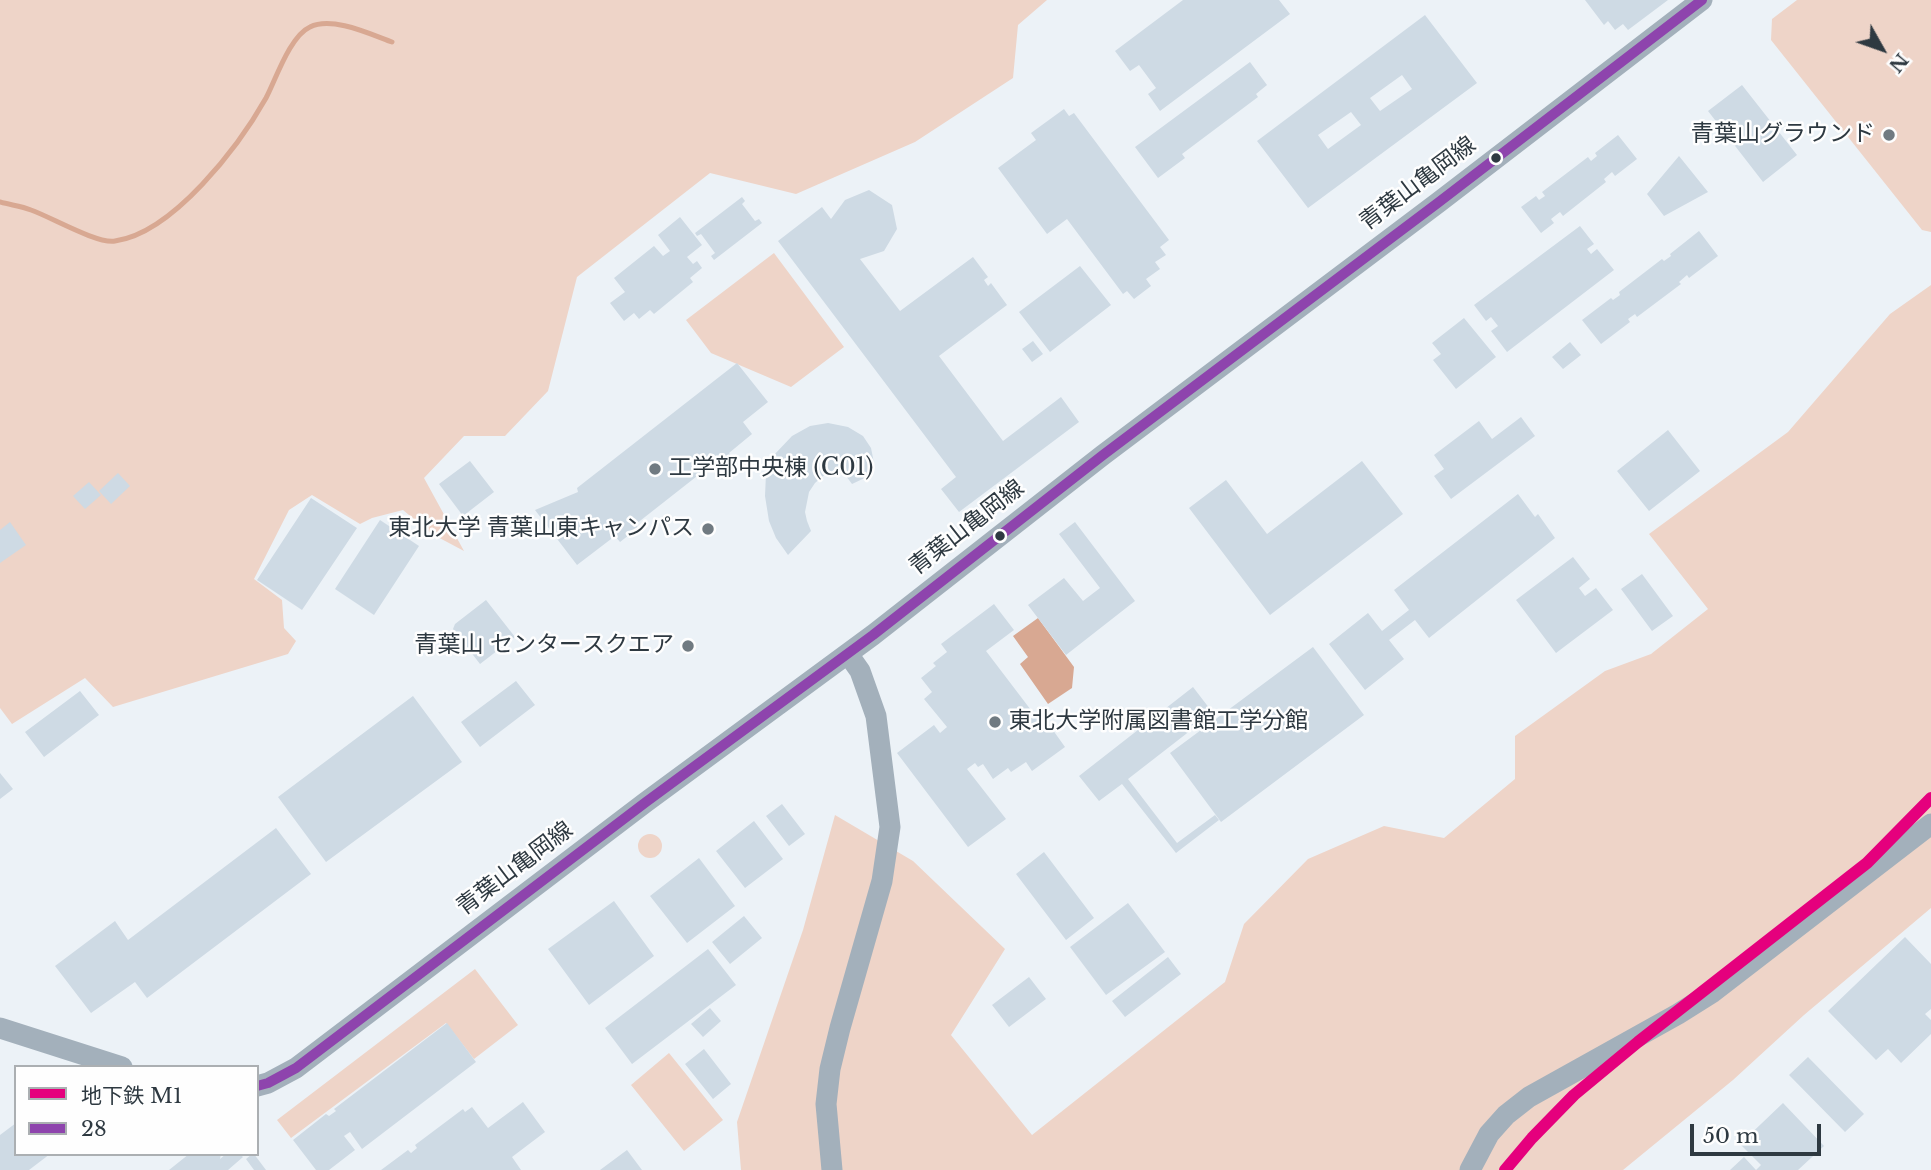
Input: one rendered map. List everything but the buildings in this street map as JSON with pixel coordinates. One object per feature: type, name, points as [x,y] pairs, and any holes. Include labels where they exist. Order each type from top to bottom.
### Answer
[{"type":"street","name":"青葉山亀岡線","points":[[259,1085],[296,1068],[646,802],[848,654],[1103,455],[1702,0]]},
{"type":"street","points":[[832,1170],[826,1104],[830,1069],[882,881],[890,827],[876,716],[860,671],[848,654]]},
{"type":"street","points":[[1470,1170],[1489,1134],[1506,1115],[1529,1097],[1713,992],[1931,824]]},
{"type":"street","points":[[0,1028],[116,1065]]},
{"type":"shaded area","points":[[0,0],[1047,0],[1018,25],[1013,78],[915,142],[796,194],[710,173],[577,277],[548,391],[505,436],[464,436],[424,478],[464,551],[432,534],[403,510],[360,524],[312,495],[289,510],[254,579],[282,600],[284,628],[296,641],[288,654],[113,707],[85,678],[12,724],[0,708]]},
{"type":"shaded area","name":"青葉山グラウンド","points":[[1797,0],[1931,0],[1931,232],[1922,230],[1771,40],[1772,19]]},
{"type":"shaded area","points":[[774,253],[844,347],[791,387],[711,353],[686,320]]},
{"type":"shaded area","points":[[1931,285],[1931,908],[1804,1015],[1733,1080],[1623,1170],[741,1170],[737,1122],[803,930],[835,815],[913,861],[1005,949],[951,1035],[1032,1135],[1225,982],[1244,924],[1308,859],[1384,826],[1444,838],[1515,779],[1515,736],[1605,671],[1651,654],[1708,609],[1649,534],[1788,432],[1890,314]]},
{"type":"shaded area","points":[[1038,618],[1074,667],[1072,688],[1048,704],[1020,664],[1028,657],[1013,636]]},
{"type":"shaded area","points":[[650,834],[659,837],[662,846],[659,855],[650,858],[641,855],[638,846],[641,837]]},
{"type":"shaded area","points":[[475,969],[518,1025],[474,1059],[446,1023],[291,1138],[277,1120]]},
{"type":"shaded area","points":[[669,1053],[723,1120],[684,1151],[631,1085]]},
{"type":"waterway","points":[[0,202],[31,210],[107,241],[137,235],[181,205],[222,162],[254,118],[290,48],[303,32],[319,24],[340,25],[392,42]]},
{"type":"metro line","name":"M1","points":[[1505,1170],[1574,1095],[1867,863],[1931,798]]},
{"type":"transit line","name":"28","points":[[259,1085],[296,1068],[646,802],[873,635],[1103,455],[1702,0]]},
{"type":"place","name":"青葉山グラウンド","points":[[1889,135]]},
{"type":"place","name":"工学部中央棟 (C01)","points":[[655,469]]},
{"type":"place","name":"東北大学 青葉山東キャンパス","points":[[708,529]]},
{"type":"place","name":"青葉山 センタースクエア","points":[[688,646]]},
{"type":"place","name":"東北大学附属図書館工学分館","points":[[995,722]]}]
